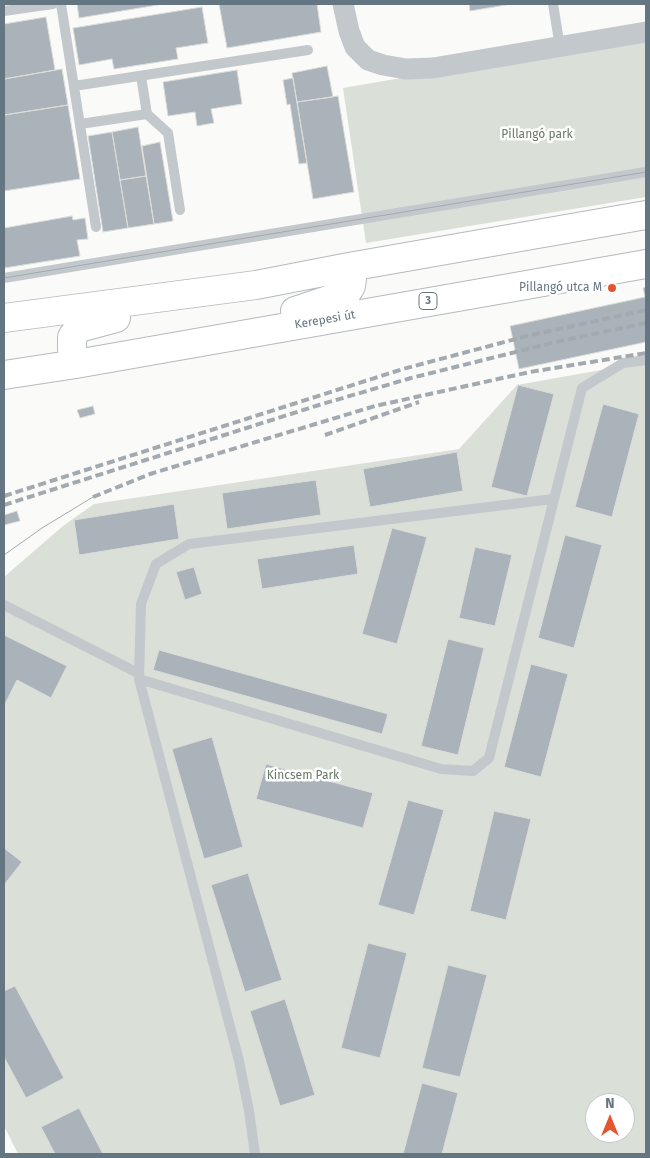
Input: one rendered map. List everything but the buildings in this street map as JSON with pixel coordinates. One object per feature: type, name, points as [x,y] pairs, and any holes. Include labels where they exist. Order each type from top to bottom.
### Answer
[{"type":"main road","points":[[76,364],[72,349],[72,337],[79,328],[92,323],[349,267],[646,215]]},
{"type":"main road","name":"Kerepesi út","points":[[4,375],[646,264]]},
{"type":"main road","points":[[210,340],[346,294],[351,286],[352,278],[349,267]]},
{"type":"main road","points":[[4,318],[256,286]]},
{"type":"street","points":[[343,4],[348,31],[355,47],[368,60],[406,69],[433,68],[646,32]]},
{"type":"lane","points":[[4,12],[53,4]]},
{"type":"lane","points":[[61,4],[96,227]]},
{"type":"lane","points":[[553,4],[560,47]]},
{"type":"lane","points":[[74,86],[308,50]]},
{"type":"lane","points":[[141,76],[147,114],[168,134],[180,210]]},
{"type":"lane","points":[[80,124],[147,114]]},
{"type":"lane","points":[[4,278],[646,172]]},
{"type":"lane","points":[[4,605],[138,676],[441,769],[472,771],[489,758],[582,388],[622,363],[646,360]]},
{"type":"lane","points":[[255,1154],[239,1061],[138,676],[141,604],[156,564],[189,544],[553,499]]},
{"type":"green space","name":"Pillangó park","points":[[646,36],[646,197],[366,243],[343,88]]},
{"type":"green space","name":"Kincsem Park","points":[[646,362],[646,1154],[18,1154],[4,1126],[4,577],[63,526],[94,504],[459,449],[517,385]]},
{"type":"tram line","points":[[4,278],[646,172]]},
{"type":"tram line","points":[[4,555],[42,528],[93,497]]},
{"type":"railway","points":[[4,496],[403,369],[527,336],[646,310]]},
{"type":"railway","points":[[4,505],[319,405],[411,378],[556,342],[646,323]]},
{"type":"railway","points":[[93,497],[150,474],[375,406],[530,372],[646,353]]},
{"type":"railway","points":[[325,435],[419,402]]},
{"type":"place","name":"Pillangó utca M","points":[[612,288]]}]
